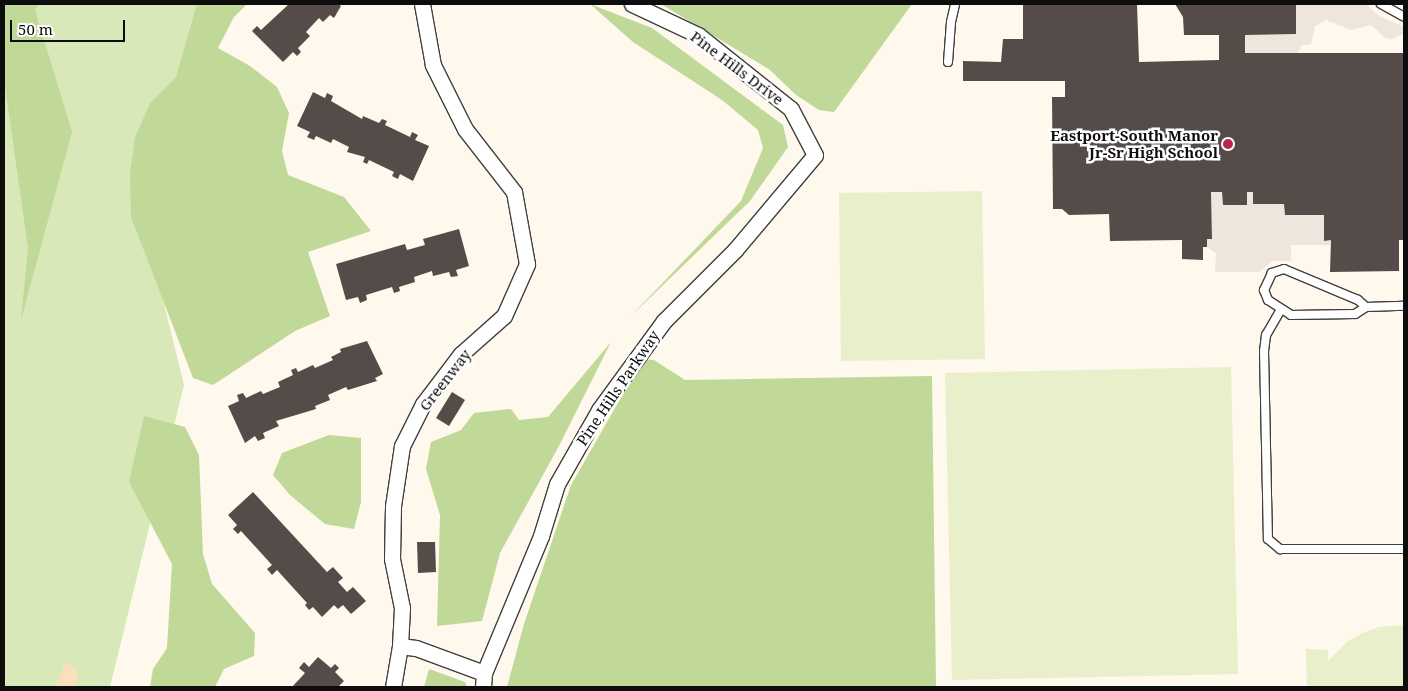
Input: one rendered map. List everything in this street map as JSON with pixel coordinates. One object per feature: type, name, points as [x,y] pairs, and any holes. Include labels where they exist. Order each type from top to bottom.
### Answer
[{"type":"street","name":"Greenway","points":[[393,687],[400,646],[402,608],[392,550],[393,506],[402,446],[423,404],[462,354],[504,316],[527,264],[514,192],[465,129],[433,65],[422,4]]},
{"type":"street","name":"Pine Hills Drive","points":[[632,4],[698,35],[791,109],[815,155],[736,250]]},
{"type":"street","name":"Pine Hills Parkway","points":[[484,680],[541,536],[557,484],[599,410],[664,321],[736,250]]},
{"type":"street","points":[[400,646],[416,648],[484,680]]},
{"type":"lane","points":[[948,62],[955,4]]},
{"type":"lane","points":[[1381,4],[1404,17]]},
{"type":"lane","points":[[1366,307],[1358,300],[1284,269],[1272,273],[1264,290],[1268,300],[1280,311],[1291,315],[1355,314],[1366,307],[1404,306]]},
{"type":"lane","points":[[1280,311],[1266,335],[1264,352],[1268,539],[1280,549],[1404,549]]},
{"type":"green space","points":[[4,4],[204,4],[143,219],[184,385],[110,687],[4,687]]},
{"type":"green space","points":[[4,4],[39,4],[35,10],[72,132],[21,320],[28,248],[4,79]]},
{"type":"green space","points":[[197,4],[247,4],[234,17],[218,48],[250,66],[277,87],[289,113],[282,151],[288,175],[344,197],[371,231],[308,252],[330,316],[295,331],[213,385],[193,378],[131,217],[130,174],[135,138],[150,103],[176,77]]},
{"type":"green space","points":[[590,4],[652,28],[783,125],[788,147],[750,201],[631,316],[741,201],[763,148],[758,130],[722,100],[633,42]]},
{"type":"green space","points":[[661,4],[912,4],[834,112],[819,110],[796,95],[770,70]]},
{"type":"green space","points":[[982,191],[985,359],[841,361],[839,193]]},
{"type":"green space","points":[[611,342],[559,446],[500,553],[482,621],[437,626],[440,515],[426,469],[431,442],[461,430],[474,413],[511,409],[519,420],[548,417]]},
{"type":"green space","points":[[643,359],[654,360],[685,380],[932,376],[936,687],[507,687],[524,624],[571,485]]},
{"type":"green space","points":[[1231,367],[1238,674],[952,680],[945,373]]},
{"type":"green space","points":[[144,416],[185,427],[199,455],[203,554],[212,584],[255,633],[254,656],[224,669],[215,687],[150,687],[153,669],[167,648],[172,564],[129,482]]},
{"type":"green space","points":[[329,435],[361,438],[361,502],[354,529],[325,524],[290,495],[273,475],[282,453]]},
{"type":"green space","points":[[1404,625],[1404,687],[1307,687],[1306,649],[1328,650],[1328,661],[1348,641],[1363,633],[1379,627]]},
{"type":"green space","points":[[429,669],[465,682],[467,687],[424,687]]},
{"type":"sand","points":[[69,663],[77,670],[77,687],[55,687],[64,665]]},
{"type":"shaded area","points":[[1296,4],[1366,4],[1378,15],[1404,27],[1404,34],[1392,39],[1385,38],[1371,25],[1351,30],[1326,20],[1315,26],[1311,44],[1301,46],[1298,53],[1245,53],[1245,35],[1296,34]]},
{"type":"shaded area","points":[[1211,192],[1222,192],[1223,205],[1247,205],[1247,192],[1253,192],[1253,204],[1284,204],[1324,215],[1324,240],[1331,240],[1330,245],[1291,245],[1291,261],[1272,261],[1259,272],[1215,272],[1216,253],[1207,247],[1207,239],[1212,239]]},
{"type":"building","points":[[289,4],[338,4],[341,6],[334,18],[330,15],[323,22],[319,18],[306,32],[310,36],[298,48],[301,52],[297,56],[293,52],[283,62],[252,31],[257,26],[261,30]]},
{"type":"building","name":"Eastport-South Manor Jr-Sr High School","points":[[1023,4],[1137,4],[1139,62],[1219,60],[1219,35],[1184,35],[1183,17],[1175,4],[1296,4],[1296,34],[1245,35],[1245,53],[1404,53],[1404,240],[1399,240],[1399,271],[1330,272],[1331,240],[1324,241],[1324,215],[1285,215],[1284,204],[1253,204],[1253,192],[1247,192],[1247,205],[1223,205],[1222,192],[1211,192],[1212,239],[1207,239],[1207,247],[1203,247],[1203,260],[1182,259],[1182,240],[1110,241],[1109,214],[1069,215],[1062,209],[1053,209],[1052,97],[1065,97],[1065,81],[963,81],[963,61],[1001,62],[1003,39],[1023,39]]},
{"type":"building","points":[[313,92],[325,98],[327,93],[333,96],[331,101],[362,119],[363,116],[379,123],[382,119],[387,121],[385,125],[410,137],[412,132],[418,135],[415,140],[429,146],[413,181],[400,174],[398,179],[392,176],[394,172],[369,160],[367,164],[363,162],[365,157],[347,152],[349,147],[333,139],[331,143],[316,136],[314,140],[307,137],[310,132],[297,126]]},
{"type":"building","points":[[459,229],[469,266],[456,270],[458,276],[451,277],[449,272],[433,276],[432,271],[414,277],[415,282],[399,287],[400,291],[394,293],[392,287],[366,295],[367,300],[360,303],[358,297],[346,300],[336,264],[405,244],[407,250],[425,245],[423,239]]},
{"type":"building","points":[[367,341],[383,374],[375,378],[377,381],[348,390],[346,387],[328,395],[330,400],[315,406],[316,409],[276,421],[279,426],[263,433],[265,438],[258,441],[255,436],[245,443],[228,406],[239,401],[237,395],[243,393],[246,398],[261,391],[263,394],[280,387],[278,382],[293,375],[291,370],[296,368],[298,372],[313,365],[315,368],[333,360],[331,357],[341,352],[340,349]]},
{"type":"building","points":[[452,392],[465,400],[449,426],[436,418]]},
{"type":"building","points":[[253,492],[327,572],[333,567],[343,578],[338,582],[347,592],[353,587],[366,601],[351,614],[343,605],[338,609],[334,605],[322,617],[313,607],[309,610],[305,605],[307,603],[277,570],[272,575],[267,569],[272,565],[241,531],[238,534],[233,529],[237,525],[228,515]]},
{"type":"building","points":[[417,542],[435,542],[436,572],[418,573]]},
{"type":"building","points":[[318,657],[331,668],[335,664],[339,668],[335,672],[344,681],[338,687],[292,687],[305,673],[299,668],[304,662],[309,667]]},
{"type":"place","name":"Eastport-South Manor Jr-Sr High School","points":[[1228,144]]}]
